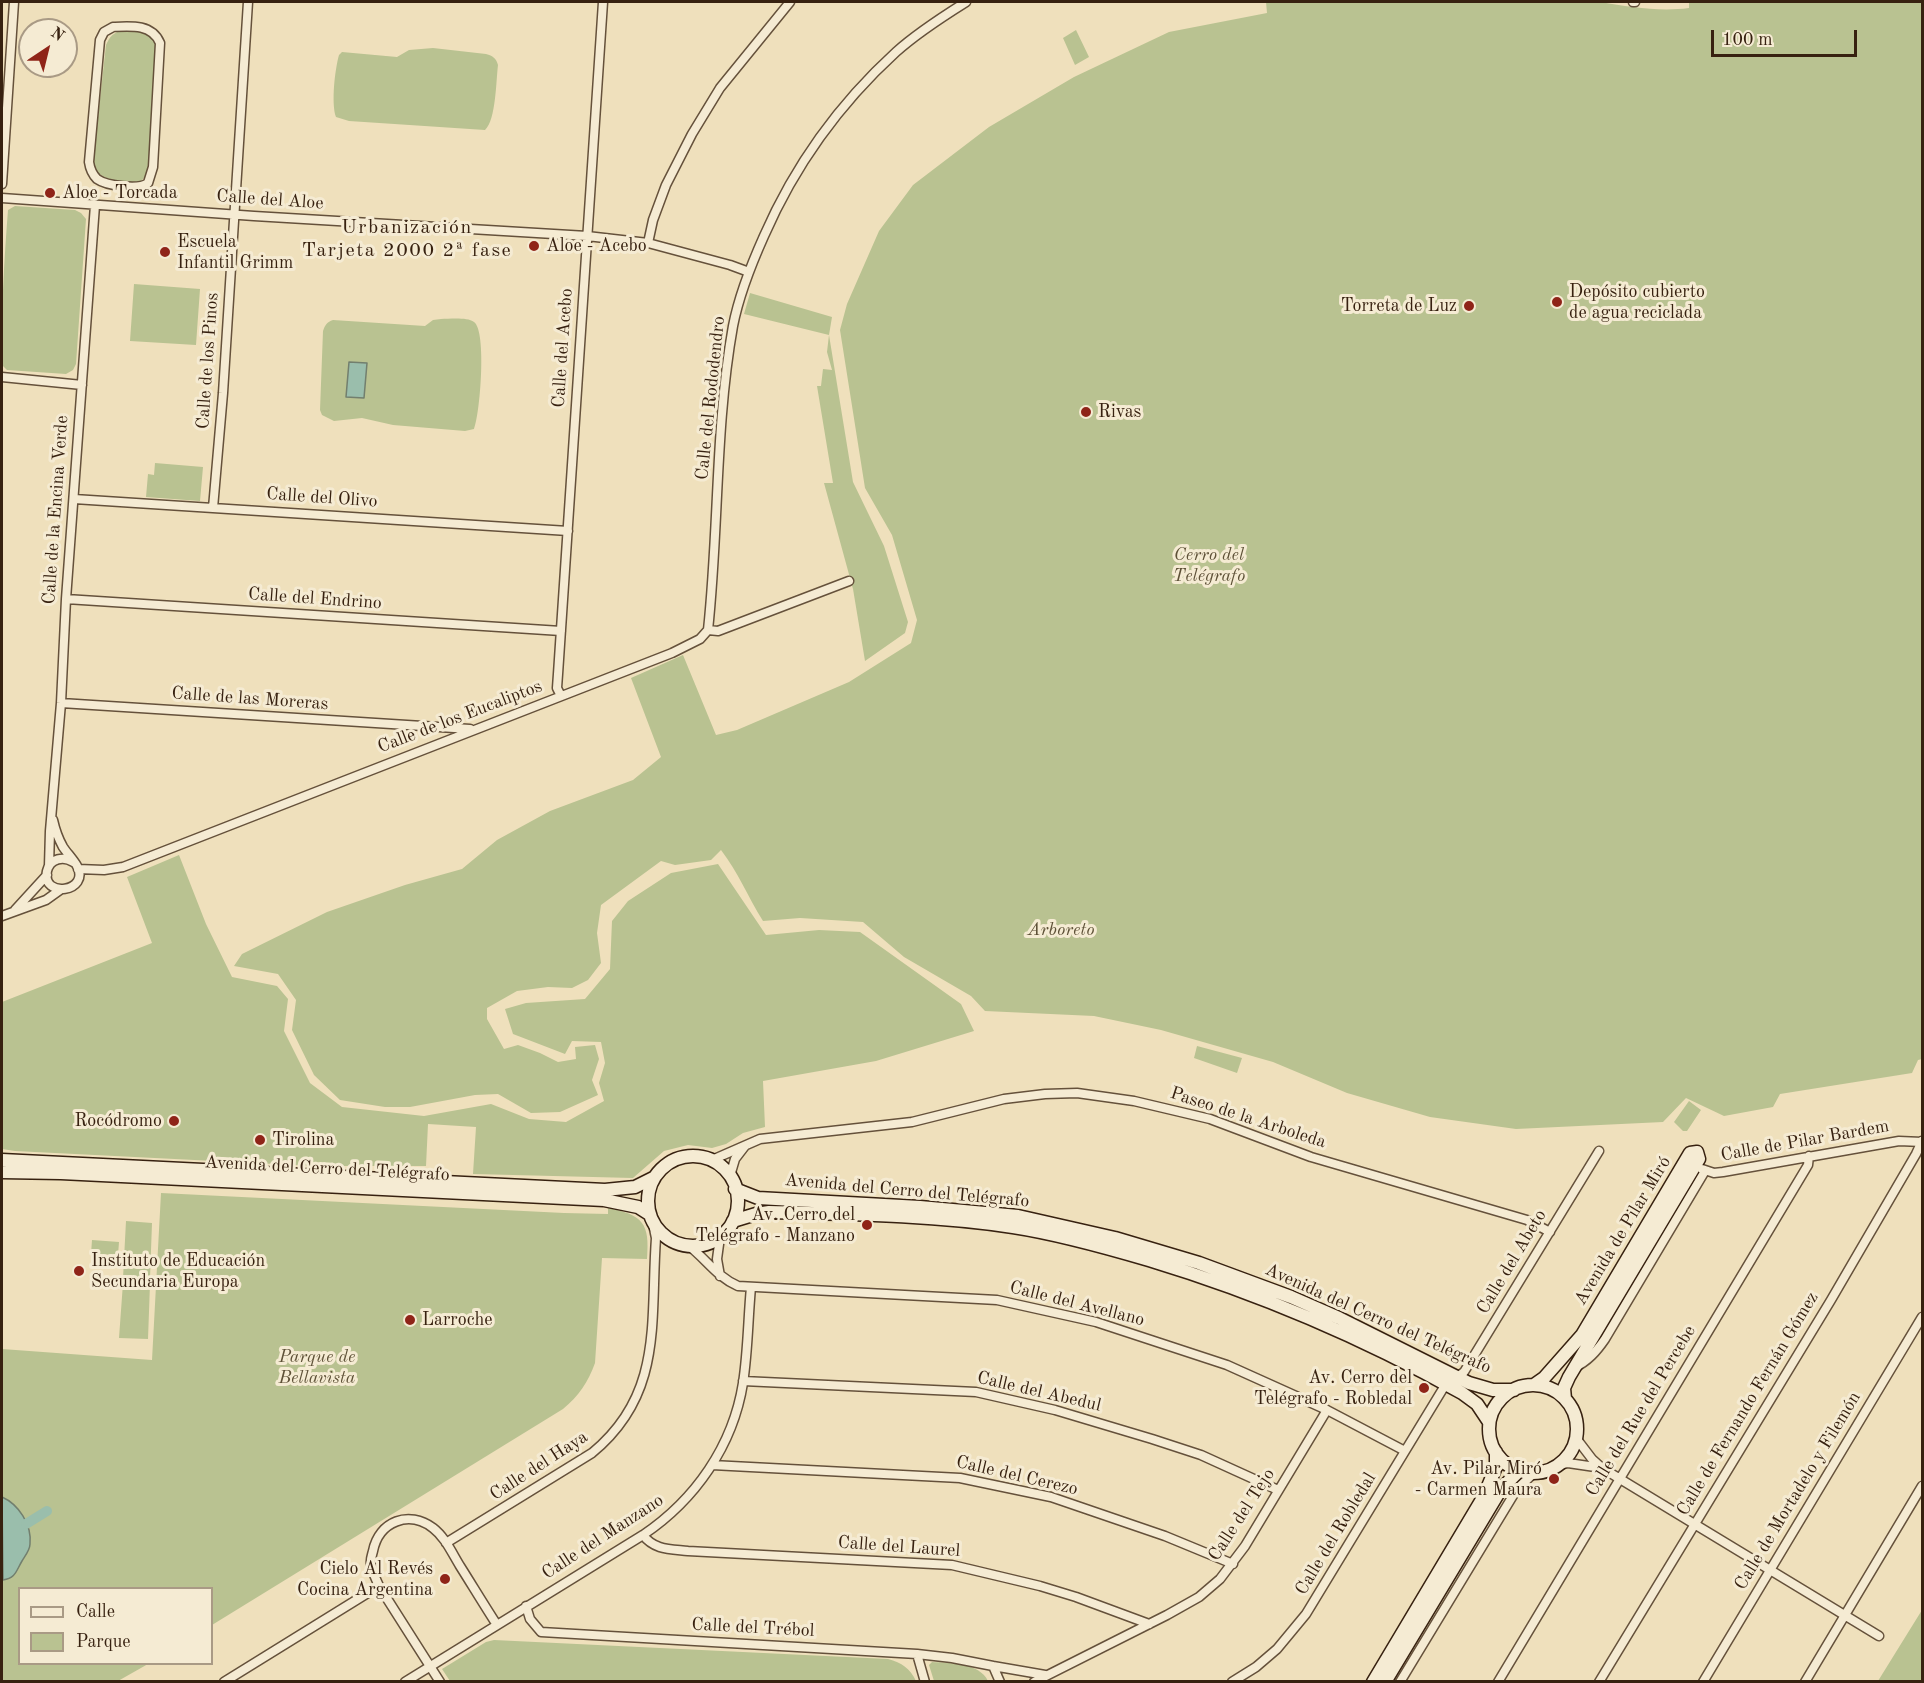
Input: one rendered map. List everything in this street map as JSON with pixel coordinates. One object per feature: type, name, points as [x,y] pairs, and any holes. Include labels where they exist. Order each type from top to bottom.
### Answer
[{"type":"street","points":[[2,184],[14,2]]},
{"type":"street","name":"Calle de los Pinos","points":[[213,508],[223,393],[248,2]]},
{"type":"street","name":"Calle del Acebo","points":[[561,696],[557,688],[603,2]]},
{"type":"street","points":[[648,243],[653,220],[666,185],[692,134],[720,88],[790,2]]},
{"type":"street","name":"Calle del Rododendro","points":[[708,630],[723,413],[733,325],[749,272],[778,205],[798,170],[837,114],[896,52],[966,2]]},
{"type":"street","points":[[122,27],[145,28],[153,32],[160,43],[153,167],[148,183],[140,187],[104,183],[95,178],[89,162],[100,40],[107,30],[122,27]]},
{"type":"street","name":"Calle del Aloe","points":[[2,198],[234,215],[587,236],[648,243],[749,272]]},
{"type":"street","name":"Calle de la Encina Verde","points":[[48,870],[95,205]]},
{"type":"street","points":[[2,377],[82,385]]},
{"type":"street","name":"Calle del Olivo","points":[[74,499],[568,531]]},
{"type":"street","name":"Calle de los Eucaliptos","points":[[76,865],[104,870],[123,867],[672,653],[700,639],[708,630],[718,631],[849,581]]},
{"type":"street","name":"Calle del Endrino","points":[[66,599],[561,631]]},
{"type":"street","name":"Calle de las Moreras","points":[[61,703],[472,730]]},
{"type":"street","points":[[438,726],[444,736],[443,741]]},
{"type":"street","name":"Calle de la Encina Verde","points":[[52,817],[62,845],[76,865]]},
{"type":"street","points":[[2,916],[46,900],[60,890],[71,888],[78,880],[76,865],[63,858],[57,859],[14,910]]},
{"type":"street","points":[[48,870],[48,882],[60,890]]},
{"type":"street","name":"Paseo de la Arboleda","points":[[712,1160],[750,1142],[912,1122],[1004,1100],[1045,1094],[1077,1093],[1134,1101],[1210,1119],[1311,1157],[1527,1220],[1550,1232]]},
{"type":"street","name":"Calle de Pilar Bardem","points":[[1700,1168],[1714,1173],[1723,1172],[1899,1141],[1922,1142]]},
{"type":"street","points":[[730,1176],[740,1151],[750,1142]]},
{"type":"street","name":"Calle de Fernando Fernán Gómez","points":[[1599,1682],[1831,1300],[1922,1142]]},
{"type":"street","name":"Calle del Abeto","points":[[1448,1385],[1460,1377],[1599,1151]]},
{"type":"street","name":"Avenida de Pilar Miró","points":[[1534,1385],[1544,1378],[1582,1335],[1686,1160],[1694,1151],[1698,1152],[1700,1168],[1574,1368],[1564,1388],[1565,1399]]},
{"type":"street","points":[[695,1156],[712,1160],[725,1169],[730,1176],[738,1197],[737,1206],[733,1221],[720,1237],[699,1246],[677,1244],[663,1236],[651,1219],[647,1202],[648,1190],[653,1178],[664,1166],[678,1158],[695,1156]]},
{"type":"street","name":"Calle del Rue del Percebe","points":[[1498,1682],[1803,1175],[1809,1156]]},
{"type":"street","name":"Avenida del Cerro del Telégrafo","points":[[2,1160],[604,1190],[635,1187],[653,1178]]},
{"type":"street","name":"Avenida del Cerro del Telégrafo","points":[[2,1172],[604,1200],[623,1202],[638,1207],[651,1219]]},
{"type":"street","name":"Avenida del Cerro del Telégrafo","points":[[735,1189],[758,1198],[920,1207],[1018,1216],[1115,1238],[1199,1263],[1291,1297],[1479,1387],[1514,1390]]},
{"type":"street","name":"Avenida del Cerro del Telégrafo","points":[[733,1221],[769,1212],[972,1222],[1057,1235],[1113,1249],[1243,1291],[1335,1328],[1448,1385],[1469,1398],[1490,1422]]},
{"type":"street","name":"Calle del Haya","points":[[446,1543],[592,1453],[611,1438],[627,1417],[638,1397],[651,1348],[656,1238],[651,1219]]},
{"type":"street","points":[[720,1237],[717,1259],[720,1277]]},
{"type":"street","name":"Calle del Avellano","points":[[689,1246],[701,1255],[720,1277],[738,1286],[997,1300],[1096,1322],[1227,1365],[1327,1410],[1405,1451]]},
{"type":"street","name":"Calle del Manzano","points":[[405,1682],[643,1535],[679,1506],[696,1488],[712,1465],[732,1426],[744,1381],[751,1287]]},
{"type":"street","name":"Calle de Mortadelo y Filemón","points":[[1702,1682],[1923,1317]]},
{"type":"street","name":"Calle del Abedul","points":[[744,1381],[976,1392],[1065,1413],[1152,1439],[1201,1455],[1278,1490]]},
{"type":"street","name":"Calle del Robledal","points":[[1232,1682],[1257,1666],[1277,1649],[1306,1614],[1444,1387],[1448,1385]]},
{"type":"street","points":[[1373,1682],[1484,1496],[1496,1467],[1496,1452],[1490,1436],[1490,1422],[1497,1405],[1514,1390],[1534,1385],[1551,1389],[1565,1399],[1574,1413],[1576,1438],[1571,1450],[1557,1465]]},
{"type":"street","name":"Calle del Tejo","points":[[1034,1682],[1199,1597],[1220,1579],[1233,1564],[1327,1410]]},
{"type":"street","points":[[1576,1438],[1602,1468],[1879,1636]]},
{"type":"street","points":[[1496,1452],[1506,1463],[1520,1470],[1534,1473],[1568,1463],[1602,1468]]},
{"type":"street","name":"Calle del Cerezo","points":[[712,1465],[960,1478],[1051,1497],[1165,1536],[1233,1564]]},
{"type":"street","points":[[1385,1682],[1501,1489],[1520,1470]]},
{"type":"street","points":[[1400,1682],[1517,1489],[1534,1473]]},
{"type":"street","points":[[1805,1682],[1923,1486]]},
{"type":"street","points":[[440,1682],[379,1586],[370,1562],[374,1543],[382,1530],[396,1521],[421,1520],[435,1530],[446,1543],[497,1625]]},
{"type":"street","name":"Calle del Laurel","points":[[643,1535],[647,1541],[658,1547],[688,1551],[952,1565],[1040,1586],[1149,1624]]},
{"type":"street","points":[[224,1682],[379,1586]]},
{"type":"street","name":"Calle del Trébol","points":[[526,1606],[534,1626],[541,1632],[917,1654],[1045,1675]]},
{"type":"street","points":[[917,1654],[926,1682]]},
{"type":"street","points":[[993,1666],[1000,1682]]},
{"type":"green space","points":[[1266,2],[1601,2],[1667,9],[1689,8],[1689,2],[1922,2],[1922,1059],[1918,1060],[1912,1073],[1780,1094],[1773,1107],[1724,1116],[1686,1098],[1663,1122],[1516,1129],[1430,1117],[1347,1093],[1273,1062],[1161,1030],[1094,1016],[985,1011],[971,996],[904,957],[863,922],[800,918],[763,921],[721,850],[711,860],[675,865],[661,861],[601,905],[597,933],[601,963],[588,980],[572,988],[548,987],[517,991],[487,1008],[487,1019],[504,1049],[518,1045],[558,1062],[576,1059],[575,1047],[595,1045],[599,1059],[592,1080],[598,1095],[560,1112],[531,1113],[498,1094],[475,1095],[410,1107],[385,1107],[340,1100],[314,1075],[292,1030],[296,1000],[278,974],[234,966],[242,954],[327,912],[405,885],[462,869],[497,840],[550,811],[633,780],[661,757],[631,678],[683,655],[716,735],[737,730],[849,682],[911,643],[917,620],[892,535],[865,488],[840,330],[847,304],[879,231],[913,185],[989,127],[1074,77],[1169,32],[1267,13]]},
{"type":"green space","points":[[123,30],[146,34],[156,44],[149,169],[146,176],[136,183],[116,181],[104,176],[95,170],[93,162],[106,45],[112,35]]},
{"type":"green space","points":[[1076,30],[1089,57],[1075,65],[1063,38]]},
{"type":"green space","points":[[433,48],[486,54],[496,61],[498,65],[493,109],[489,125],[485,130],[349,121],[336,117],[334,86],[339,55],[342,52],[397,57],[409,50]]},
{"type":"green space","points":[[15,206],[75,210],[86,219],[76,364],[73,370],[66,374],[7,370],[2,365],[3,288],[8,210]]},
{"type":"green space","points":[[134,284],[200,289],[196,345],[130,341]]},
{"type":"green space","points":[[750,293],[832,317],[829,335],[744,314]]},
{"type":"green space","points":[[467,319],[474,322],[478,329],[481,374],[474,429],[465,431],[393,425],[362,418],[334,421],[322,415],[320,410],[325,325],[333,320],[425,326],[433,320]]},
{"type":"green space","points":[[829,335],[853,482],[884,546],[908,622],[905,633],[865,661],[853,589],[824,483],[833,483],[817,386],[821,386],[823,369],[832,370],[827,352]]},
{"type":"green space","points":[[155,463],[203,467],[200,501],[146,497],[148,474],[154,475]]},
{"type":"green space","points":[[179,855],[206,924],[232,977],[277,986],[288,999],[284,1031],[310,1083],[342,1107],[424,1116],[491,1104],[529,1119],[566,1122],[604,1101],[599,1083],[605,1063],[601,1042],[572,1041],[565,1054],[513,1034],[505,1009],[526,1003],[585,999],[610,969],[612,921],[628,901],[671,873],[718,864],[766,935],[819,930],[860,932],[961,1004],[974,1031],[876,1061],[763,1081],[765,1127],[743,1133],[726,1144],[712,1148],[688,1145],[664,1151],[633,1178],[473,1174],[476,1127],[428,1124],[426,1166],[314,1166],[2,1149],[2,1002],[152,943],[127,877]]},
{"type":"green space","points":[[1197,1046],[1242,1058],[1237,1073],[1194,1058]]},
{"type":"green space","points":[[1689,1101],[1701,1110],[1687,1131],[1683,1131],[1674,1122]]},
{"type":"green space","name":"Parque de Bellavista","points":[[161,1193],[564,1213],[608,1214],[608,1208],[637,1218],[645,1229],[647,1259],[602,1258],[595,1363],[582,1388],[563,1409],[213,1624],[213,1587],[18,1587],[18,1665],[146,1665],[118,1681],[2,1681],[2,1349],[152,1360]]},
{"type":"green space","points":[[126,1221],[152,1223],[150,1278],[123,1278]]},
{"type":"green space","points":[[92,1240],[119,1242],[118,1255],[91,1254]]},
{"type":"green space","points":[[123,1283],[150,1284],[148,1339],[119,1338]]},
{"type":"green space","points":[[1922,1610],[1922,1681],[1878,1681]]},
{"type":"green space","points":[[494,1640],[888,1659],[905,1667],[916,1681],[450,1681],[442,1669],[486,1642]]},
{"type":"green space","points":[[932,1662],[972,1667],[984,1675],[988,1681],[934,1681],[929,1665]]},
{"type":"shaded area","points":[[349,362],[367,363],[364,398],[346,397]]},
{"type":"shaded area","points":[[2,1497],[13,1504],[23,1516],[30,1537],[29,1548],[17,1571],[11,1578],[3,1580]]},
{"type":"waterway","points":[[26,1524],[47,1511]]},
{"type":"place","name":"Aloe - Torcada","points":[[50,193]]},
{"type":"place","name":"Aloe - Acebo","points":[[534,246]]},
{"type":"place","name":"Escuela Infantil Grimm","points":[[165,252]]},
{"type":"place","name":"Depósito cubierto de agua reciclada","points":[[1557,302]]},
{"type":"place","name":"Torreta de Luz","points":[[1469,306]]},
{"type":"place","name":"Rivas","points":[[1086,412]]},
{"type":"place","name":"Rocódromo","points":[[174,1121]]},
{"type":"place","name":"Tirolina","points":[[260,1140]]},
{"type":"place","name":"Av. Cerro del Telégrafo - Manzano","points":[[867,1225]]},
{"type":"place","name":"Instituto de Educación Secundaria Europa","points":[[79,1271]]},
{"type":"place","name":"Larroche","points":[[410,1320]]},
{"type":"place","name":"Av. Cerro del Telégrafo - Robledal","points":[[1424,1388]]},
{"type":"place","name":"Av. Pilar Miró - Carmen Maura","points":[[1554,1479]]},
{"type":"place","name":"Cielo Al Revés Cocina Argentina","points":[[445,1579]]},
{"type":"district","name":"Urbanización Tarjeta 2000 2ª fase","points":[[407,240]]},
{"type":"park label","name":"Cerro del Telégrafo","points":[[1209,565]]},
{"type":"park label","name":"Arboreto","points":[[1061,930]]}]
